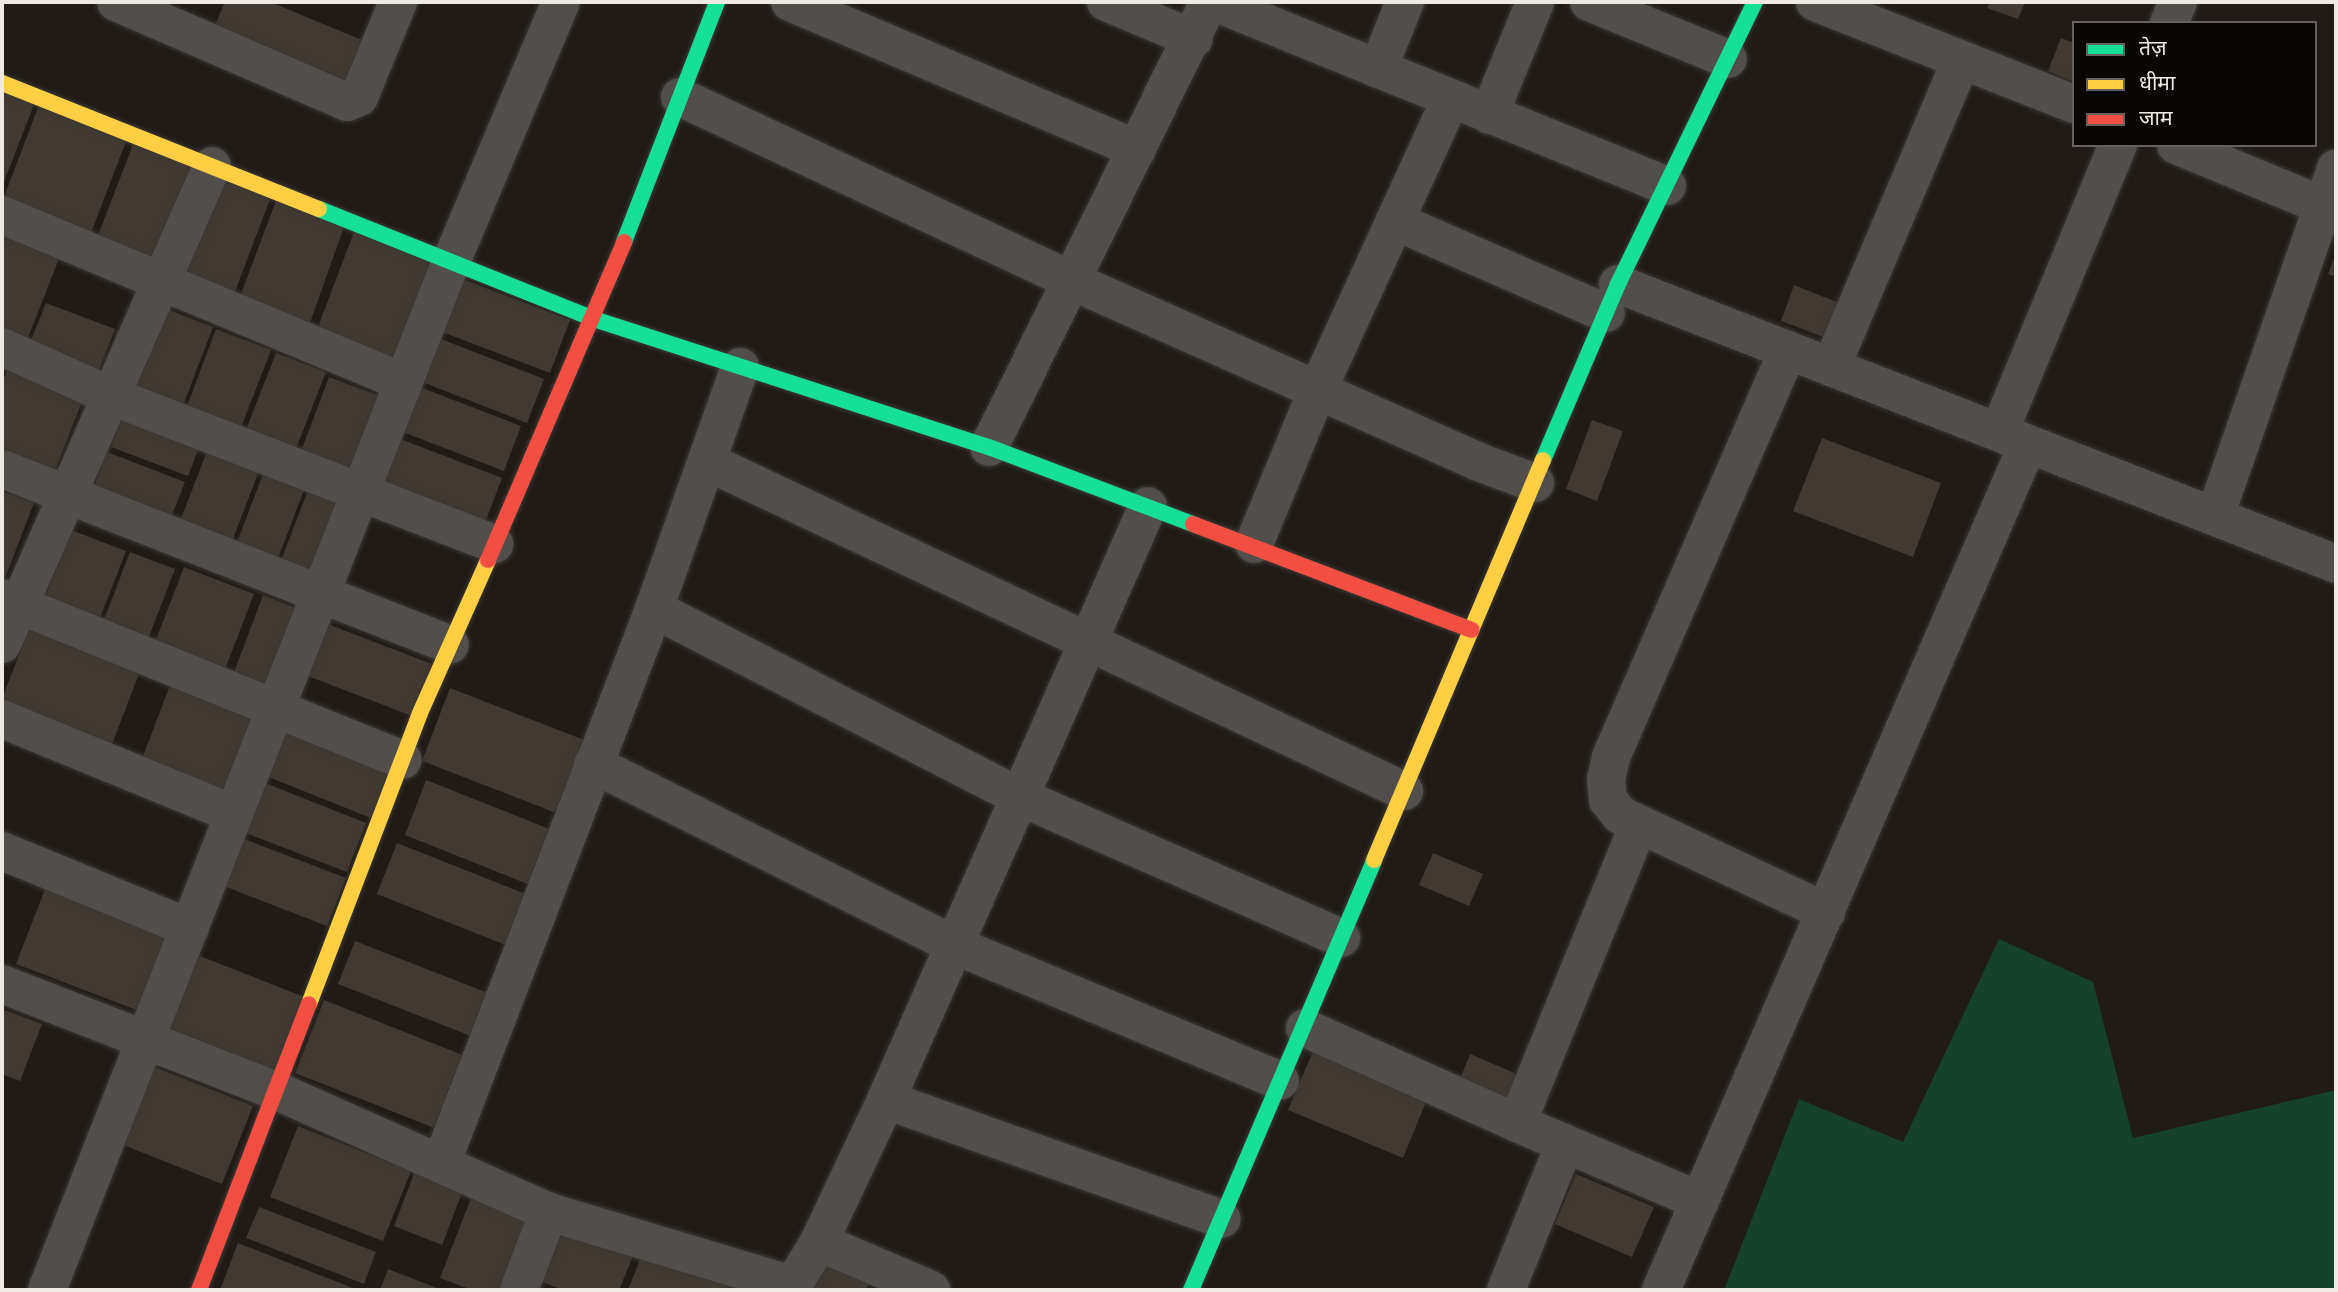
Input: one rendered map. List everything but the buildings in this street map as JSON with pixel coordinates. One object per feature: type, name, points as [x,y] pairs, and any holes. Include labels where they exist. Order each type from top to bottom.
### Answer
[{"type":"street","points":[[116,2],[197,17],[354,101],[398,2]]},
{"type":"street","points":[[47,1290],[451,261],[561,2]]},
{"type":"street","points":[[199,1290],[402,760],[594,318],[717,2]]},
{"type":"street","points":[[790,2],[1137,149]]},
{"type":"street","points":[[1106,2],[1194,39]]},
{"type":"street","points":[[989,447],[1070,280],[1212,2],[1667,186]]},
{"type":"street","points":[[1377,69],[1405,2]]},
{"type":"street","points":[[1489,115],[1535,2]]},
{"type":"street","points":[[1589,2],[1728,59]]},
{"type":"street","points":[[1191,1290],[1305,1028],[1341,937],[1613,299],[1755,2]]},
{"type":"street","points":[[1815,2],[2072,103]]},
{"type":"street","points":[[2170,21],[2178,2]]},
{"type":"street","points":[[1831,367],[1961,60]]},
{"type":"street","points":[[2,82],[594,318],[989,447],[1254,544],[1472,630]]},
{"type":"street","points":[[680,97],[1070,280],[1476,461],[1535,483]]},
{"type":"street","points":[[1254,544],[1318,389],[1451,99]]},
{"type":"street","points":[[1661,1290],[1826,912],[2014,438],[2117,147]]},
{"type":"street","points":[[2181,147],[2329,208]]},
{"type":"street","points":[[2,644],[10,601],[67,496],[212,166]]},
{"type":"street","points":[[2215,516],[2329,208],[2336,167]]},
{"type":"street","points":[[2,215],[404,382]]},
{"type":"street","points":[[1395,221],[1613,299],[1788,350],[2336,564]]},
{"type":"street","points":[[2,347],[111,396],[362,489],[494,544]]},
{"type":"street","points":[[1788,350],[1611,758],[1608,800],[1620,815],[1638,825],[1826,912]]},
{"type":"street","points":[[441,1164],[654,609],[740,367]]},
{"type":"street","points":[[708,462],[1086,644],[1404,791]]},
{"type":"street","points":[[2,469],[450,645]]},
{"type":"street","points":[[2,984],[277,1091],[549,1212],[791,1288],[819,1242],[886,1100],[1148,506]]},
{"type":"street","points":[[10,601],[402,760]]},
{"type":"street","points":[[654,609],[1018,796],[1341,937]]},
{"type":"street","points":[[2,719],[234,814]]},
{"type":"street","points":[[593,764],[954,944],[1280,1081]]},
{"type":"street","points":[[1517,1123],[1638,825]]},
{"type":"street","points":[[2,851],[190,928]]},
{"type":"street","points":[[1305,1028],[1700,1201]]},
{"type":"street","points":[[886,1100],[1222,1219]]},
{"type":"street","points":[[1506,1290],[1565,1143]]},
{"type":"street","points":[[519,1290],[549,1212]]},
{"type":"street","points":[[819,1242],[931,1290]]},
{"type":"green space","points":[[1999,939],[2093,982],[2133,1138],[2336,1090],[2336,1290],[1724,1290],[1799,1099],[1903,1142]]},
{"type":"traffic: fast","points":[[624,242],[717,2]]},
{"type":"traffic: fast","points":[[1543,460],[1618,284],[1755,2]]},
{"type":"traffic: fast","points":[[319,209],[594,319],[989,447],[1193,524]]},
{"type":"traffic: fast","points":[[1191,1290],[1374,860]]},
{"type":"traffic: slow","points":[[2,83],[319,209]]},
{"type":"traffic: slow","points":[[1374,860],[1543,460]]},
{"type":"traffic: slow","points":[[309,1004],[420,713],[488,560]]},
{"type":"traffic: jam","points":[[488,560],[624,242]]},
{"type":"traffic: jam","points":[[1193,524],[1472,630]]},
{"type":"traffic: jam","points":[[199,1290],[309,1004]]}]
